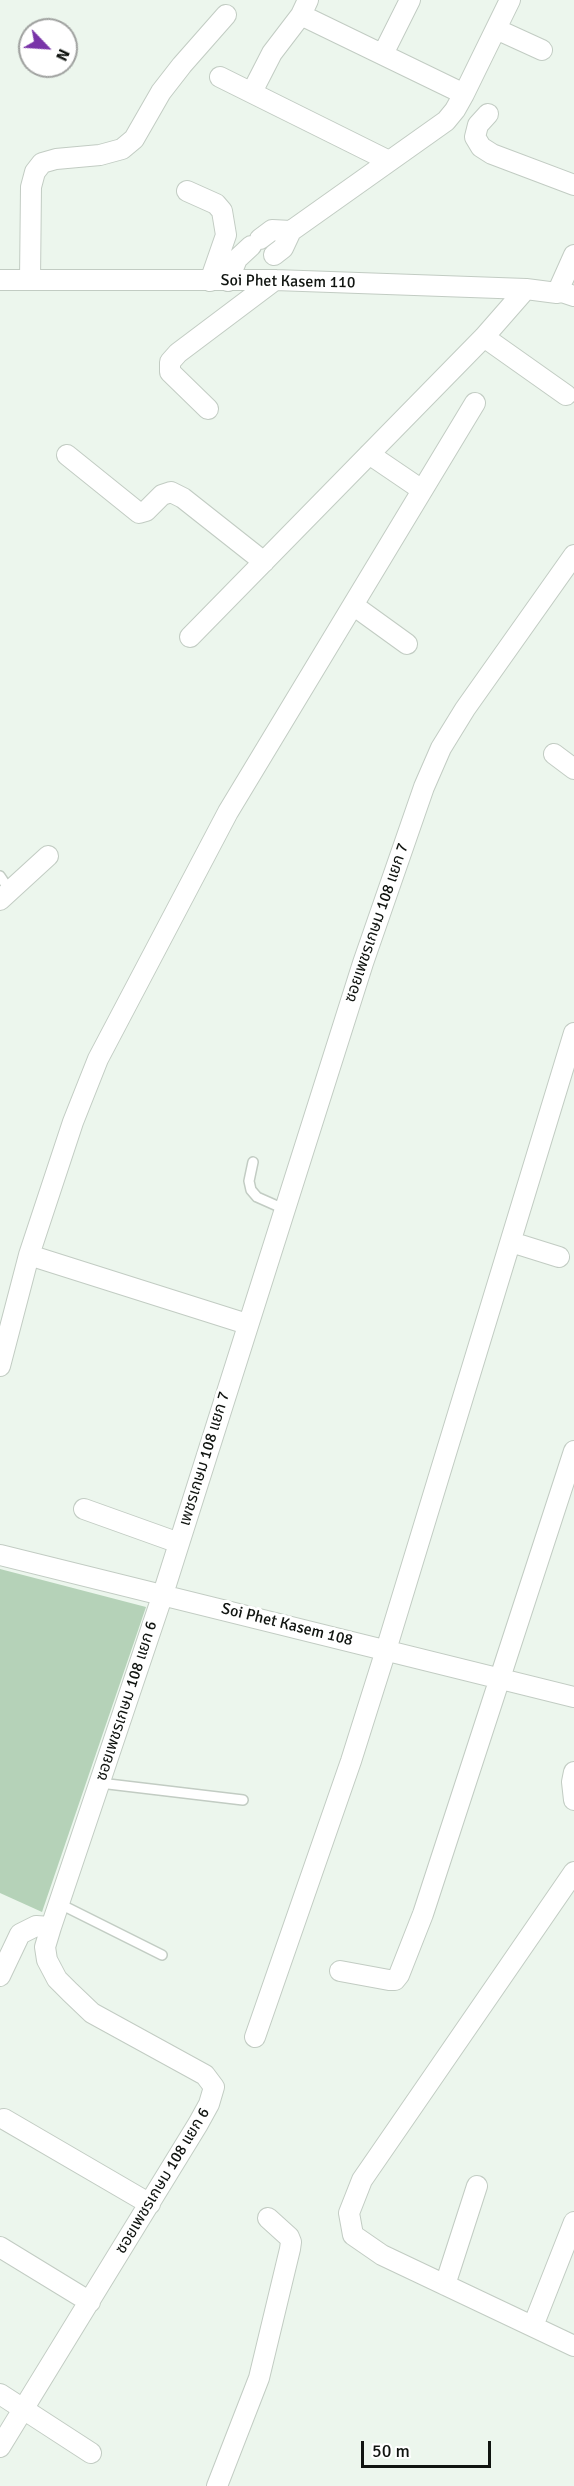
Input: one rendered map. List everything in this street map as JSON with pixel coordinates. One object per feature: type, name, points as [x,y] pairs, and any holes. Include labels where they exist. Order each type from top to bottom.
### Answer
[{"type":"street","points":[[383,54],[410,0]]},
{"type":"street","points":[[226,281],[268,259],[283,248],[291,231],[446,121],[464,94],[510,0]]},
{"type":"street","points":[[252,92],[272,53],[305,7],[383,54],[464,94]]},
{"type":"street","points":[[30,280],[31,187],[35,172],[42,163],[56,159],[100,155],[122,149],[134,139],[161,93],[182,65],[226,15]]},
{"type":"street","points":[[496,28],[542,50]]},
{"type":"street","points":[[220,77],[389,161]]},
{"type":"street","points":[[488,114],[478,125],[476,137],[481,147],[492,154],[574,185]]},
{"type":"street","points":[[187,191],[216,204],[222,211],[226,235],[226,281]]},
{"type":"street","points":[[226,281],[237,259],[272,230],[291,231]]},
{"type":"street","points":[[565,295],[574,255]]},
{"type":"street","name":"Soi Phet Kasem 110","points":[[0,280],[275,280],[526,289],[565,295]]},
{"type":"street","points":[[208,409],[170,372],[170,362],[178,353],[275,280]]},
{"type":"street","points":[[190,637],[484,337],[526,289]]},
{"type":"street","points":[[484,337],[566,395]]},
{"type":"street","points":[[0,1366],[29,1255],[73,1122],[98,1059],[228,812],[475,403]]},
{"type":"street","points":[[369,454],[422,490]]},
{"type":"street","points":[[67,455],[139,513],[153,506],[162,495],[171,492],[183,498],[264,562]]},
{"type":"street","name":"ซอยเพชรเกษม 108 แยก 7","points":[[247,1324],[366,952],[424,788],[441,748],[465,709],[574,555]]},
{"type":"street","points":[[353,605],[407,644]]},
{"type":"street","points":[[554,754],[574,769]]},
{"type":"street","points":[[3,889],[48,856]]},
{"type":"street","points":[[255,2037],[351,1761],[573,1042]]},
{"type":"street","points":[[511,1242],[559,1257]]},
{"type":"street","points":[[29,1255],[247,1324]]},
{"type":"street","name":"เพชรเกษม 108 แยก 7","points":[[163,1594],[247,1324]]},
{"type":"street","points":[[340,1971],[389,1980],[395,1980],[399,1976],[423,1914],[574,1451]]},
{"type":"street","points":[[84,1509],[179,1543]]},
{"type":"street","name":"Soi Phet Kasem 108","points":[[0,1555],[574,1697]]},
{"type":"street","name":"ซอยเพชรเกษม 108 แยก 6","points":[[0,2446],[198,2124],[209,2104],[214,2087],[205,2075],[92,2013],[57,1979],[46,1960],[45,1947],[51,1927],[163,1594]]},
{"type":"street","points":[[574,1772],[572,1782],[574,1800]]},
{"type":"street","points":[[574,1872],[362,2180],[349,2213],[353,2235],[382,2255],[574,2346]]},
{"type":"street","points":[[0,1976],[20,1934],[36,1926],[51,1927]]},
{"type":"street","points":[[4,2119],[150,2204]]},
{"type":"street","points":[[445,2285],[477,2186]]},
{"type":"street","points":[[217,2486],[259,2378],[290,2249],[289,2237],[268,2218]]},
{"type":"street","points":[[533,2326],[574,2222]]},
{"type":"street","points":[[0,2247],[90,2302]]},
{"type":"street","points":[[0,2394],[91,2453]]},
{"type":"lane","points":[[253,1162],[249,1181],[251,1190],[257,1197],[284,1209]]},
{"type":"lane","points":[[100,1783],[243,1800]]},
{"type":"lane","points":[[60,1904],[162,1955]]},
{"type":"green space","points":[[0,1569],[146,1607],[42,1912],[0,1893]]}]
